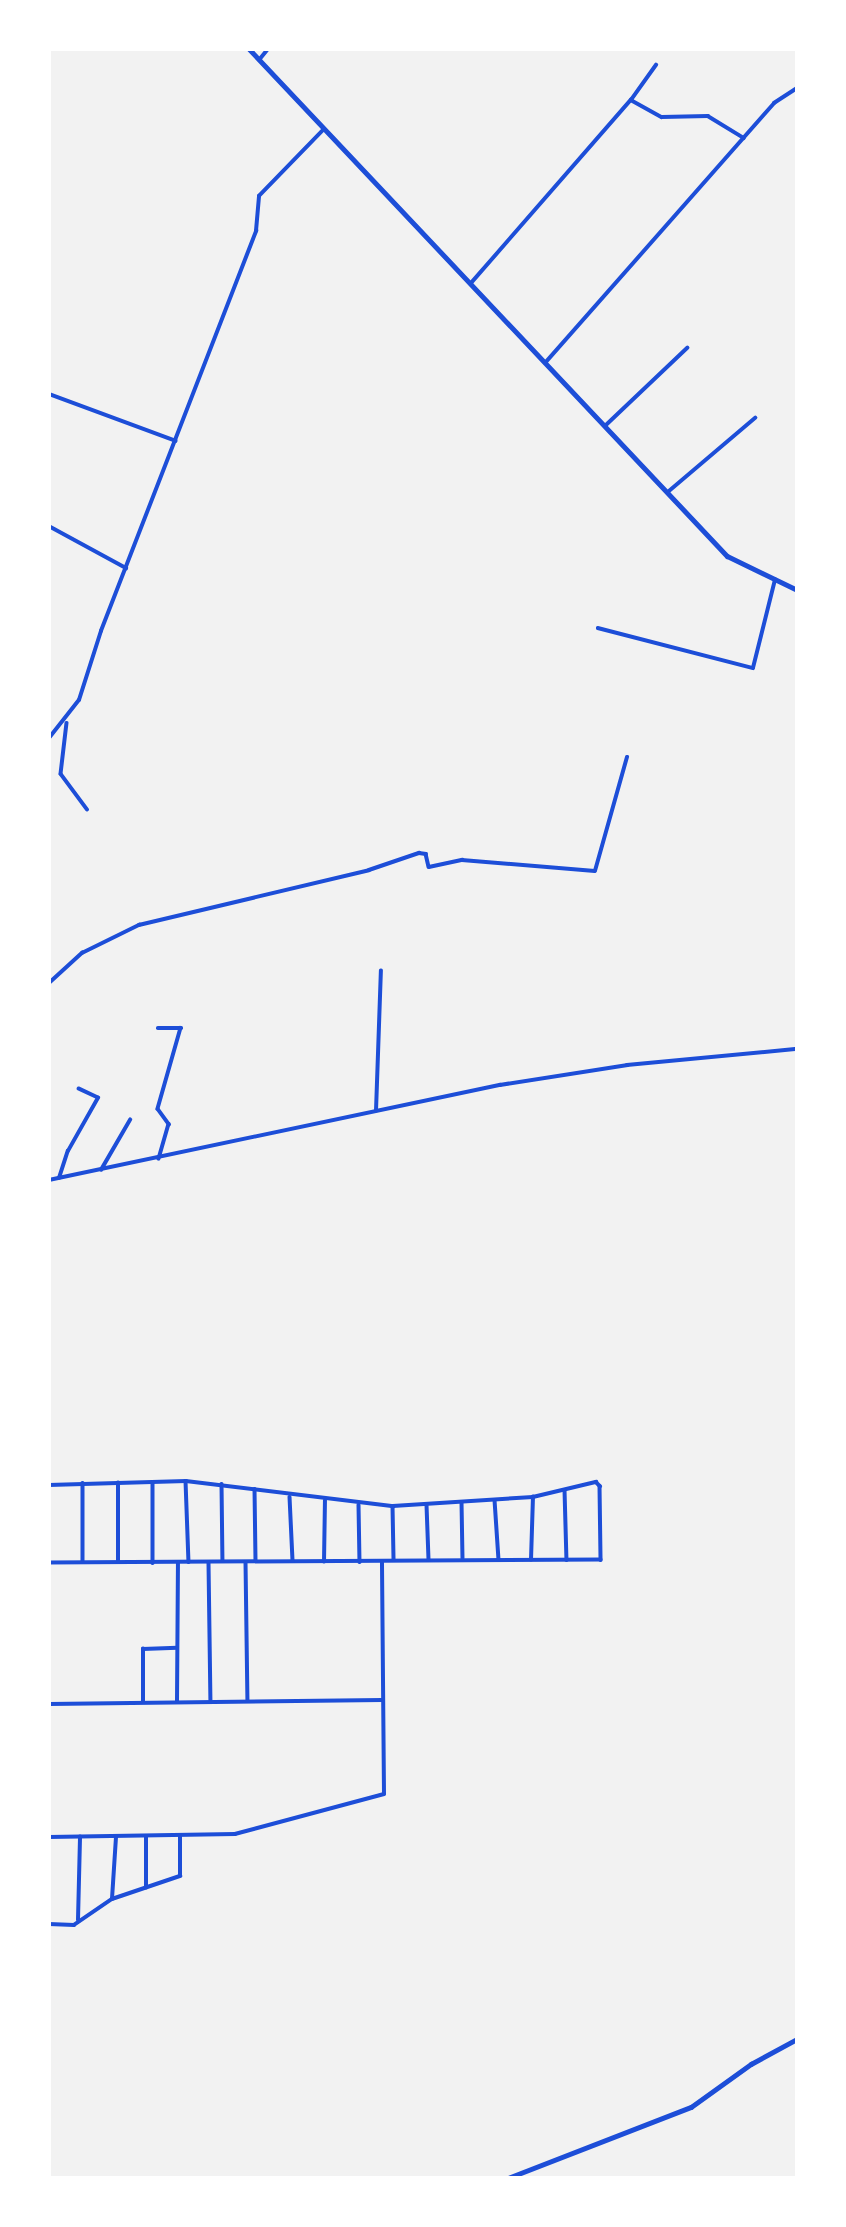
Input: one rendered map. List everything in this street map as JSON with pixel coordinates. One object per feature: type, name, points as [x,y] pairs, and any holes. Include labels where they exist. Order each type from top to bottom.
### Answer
[{"type":"main road","points":[[249,49],[472,282],[727,556],[797,590]]},
{"type":"street","points":[[259,60],[268,49]]},
{"type":"street","points":[[472,282],[631,100],[656,65]]},
{"type":"street","points":[[546,362],[774,103],[797,88]]},
{"type":"street","points":[[631,100],[662,117],[708,116],[744,138]]},
{"type":"street","points":[[49,738],[67,721],[79,700],[126,568],[256,231],[262,190],[324,129]]},
{"type":"street","points":[[606,425],[687,348]]},
{"type":"street","points":[[49,394],[176,441]]},
{"type":"street","points":[[669,491],[755,418]]},
{"type":"street","points":[[49,526],[126,568]]},
{"type":"street","points":[[598,628],[753,668],[775,580]]},
{"type":"street","points":[[67,721],[61,774],[87,809]]},
{"type":"street","points":[[49,983],[82,953],[138,925],[369,870],[419,853],[426,854],[429,867],[462,860],[595,871],[627,757]]},
{"type":"street","points":[[376,1111],[383,1027],[381,971]]},
{"type":"street","points":[[158,1028],[181,1028],[158,1109],[169,1124],[159,1159]]},
{"type":"street","points":[[49,1180],[159,1159],[376,1111],[627,1065],[797,1049]]},
{"type":"street","points":[[59,1178],[67,1154],[98,1098],[79,1089]]},
{"type":"street","points":[[101,1170],[130,1119]]},
{"type":"street","points":[[186,1481],[190,1562]]},
{"type":"street","points":[[49,1485],[186,1481],[222,1484],[325,1501],[393,1506],[533,1497],[596,1482],[600,1486],[601,1560],[463,1558],[382,1562],[49,1563]]},
{"type":"street","points":[[153,1482],[153,1563]]},
{"type":"street","points":[[83,1483],[83,1563]]},
{"type":"street","points":[[118,1483],[118,1562]]},
{"type":"street","points":[[222,1484],[223,1561]]},
{"type":"street","points":[[255,1489],[256,1561]]},
{"type":"street","points":[[565,1490],[567,1560]]},
{"type":"street","points":[[290,1496],[293,1561]]},
{"type":"street","points":[[531,1560],[533,1497]]},
{"type":"street","points":[[495,1500],[499,1560]]},
{"type":"street","points":[[324,1562],[325,1501]]},
{"type":"street","points":[[462,1502],[463,1558]]},
{"type":"street","points":[[359,1504],[360,1562]]},
{"type":"street","points":[[427,1505],[429,1560]]},
{"type":"street","points":[[393,1506],[394,1560]]},
{"type":"street","points":[[49,1510],[49,1599]]},
{"type":"street","points":[[246,1561],[248,1700]]},
{"type":"street","points":[[49,1837],[180,1837],[235,1834],[384,1794],[382,1562]]},
{"type":"street","points":[[177,1701],[178,1563]]},
{"type":"street","points":[[209,1563],[211,1700]]},
{"type":"street","points":[[143,1701],[143,1648],[177,1648]]},
{"type":"street","points":[[49,1704],[382,1700]]},
{"type":"street","points":[[79,1920],[80,1837]]},
{"type":"street","points":[[112,1899],[116,1837]]},
{"type":"street","points":[[146,1837],[146,1888]]},
{"type":"street","points":[[49,1924],[69,1926],[112,1899],[180,1876],[180,1837]]},
{"type":"street","points":[[508,2178],[691,2107],[751,2064],[797,2039]]}]
